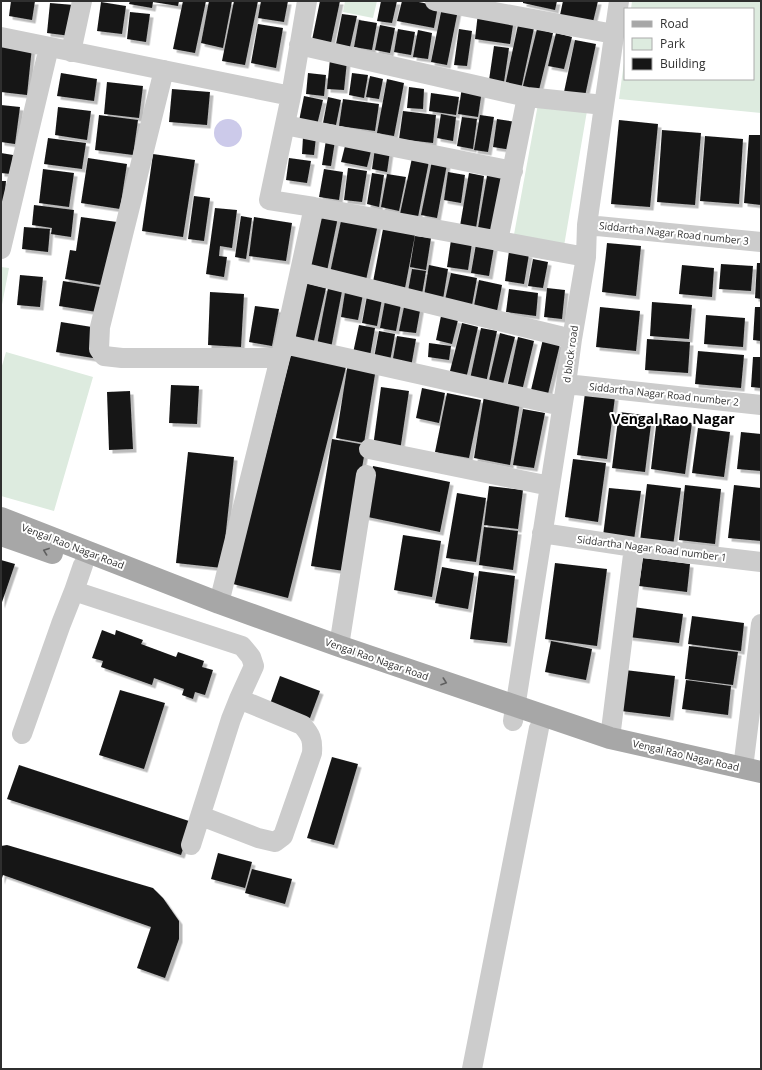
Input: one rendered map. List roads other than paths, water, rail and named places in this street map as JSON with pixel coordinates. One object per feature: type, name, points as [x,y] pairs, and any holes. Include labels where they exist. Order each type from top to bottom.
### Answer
[{"type":"main road","name":"Vengal Rao Nagar Road","points":[[1,518],[396,681],[610,738],[752,770]]},
{"type":"main road","name":"Vengal Rao Nagar Road","points":[[1,535],[83,565],[205,602]]},
{"type":"main road","name":"Vengal Rao Nagar Road","points":[[252,621],[339,646],[514,713],[539,728],[608,749],[761,785]]},
{"type":"street","points":[[71,52],[82,1]]},
{"type":"street","points":[[307,1],[286,125],[270,200],[586,257]]},
{"type":"street","points":[[435,1],[614,34]]},
{"type":"street","name":"d block road","points":[[514,713],[586,257],[587,225],[619,1]]},
{"type":"street","points":[[1,37],[291,96]]},
{"type":"street","points":[[299,45],[527,96],[604,105]]},
{"type":"street","points":[[1,249],[49,47]]},
{"type":"street","points":[[164,70],[100,327],[98,349],[104,356],[122,358],[282,351],[562,406]]},
{"type":"street","points":[[498,241],[527,96]]},
{"type":"street","points":[[286,125],[513,171]]},
{"type":"street","points":[[205,602],[282,351],[301,272],[314,207]]},
{"type":"street","name":"Siddartha Nagar Road number 3","points":[[587,225],[761,242]]},
{"type":"street","points":[[301,272],[572,339]]},
{"type":"street","name":"Siddartha Nagar Road number 2","points":[[566,384],[761,405]]},
{"type":"street","points":[[369,449],[550,486]]},
{"type":"street","points":[[339,646],[366,475]]},
{"type":"street","name":"Siddartha Nagar Road number 1","points":[[542,533],[634,547],[761,562]]},
{"type":"street","points":[[610,738],[634,547]]},
{"type":"street","points":[[22,734],[83,565]]},
{"type":"street","points":[[74,590],[242,646],[251,657],[254,666],[239,699],[191,845]]},
{"type":"street","points":[[752,770],[761,624]]},
{"type":"street","points":[[201,816],[258,838],[275,842],[283,836],[312,754],[313,741],[302,725],[239,699]]},
{"type":"street","points":[[472,1069],[539,728]]},
{"type":"water","points":[[228,119],[234,120],[238,123],[241,127],[241,139],[238,143],[234,146],[228,147],[222,146],[218,143],[215,139],[214,133],[215,127],[218,123],[222,120]]},
{"type":"district","name":"Vengal Rao Nagar","points":[[673,419]]}]
